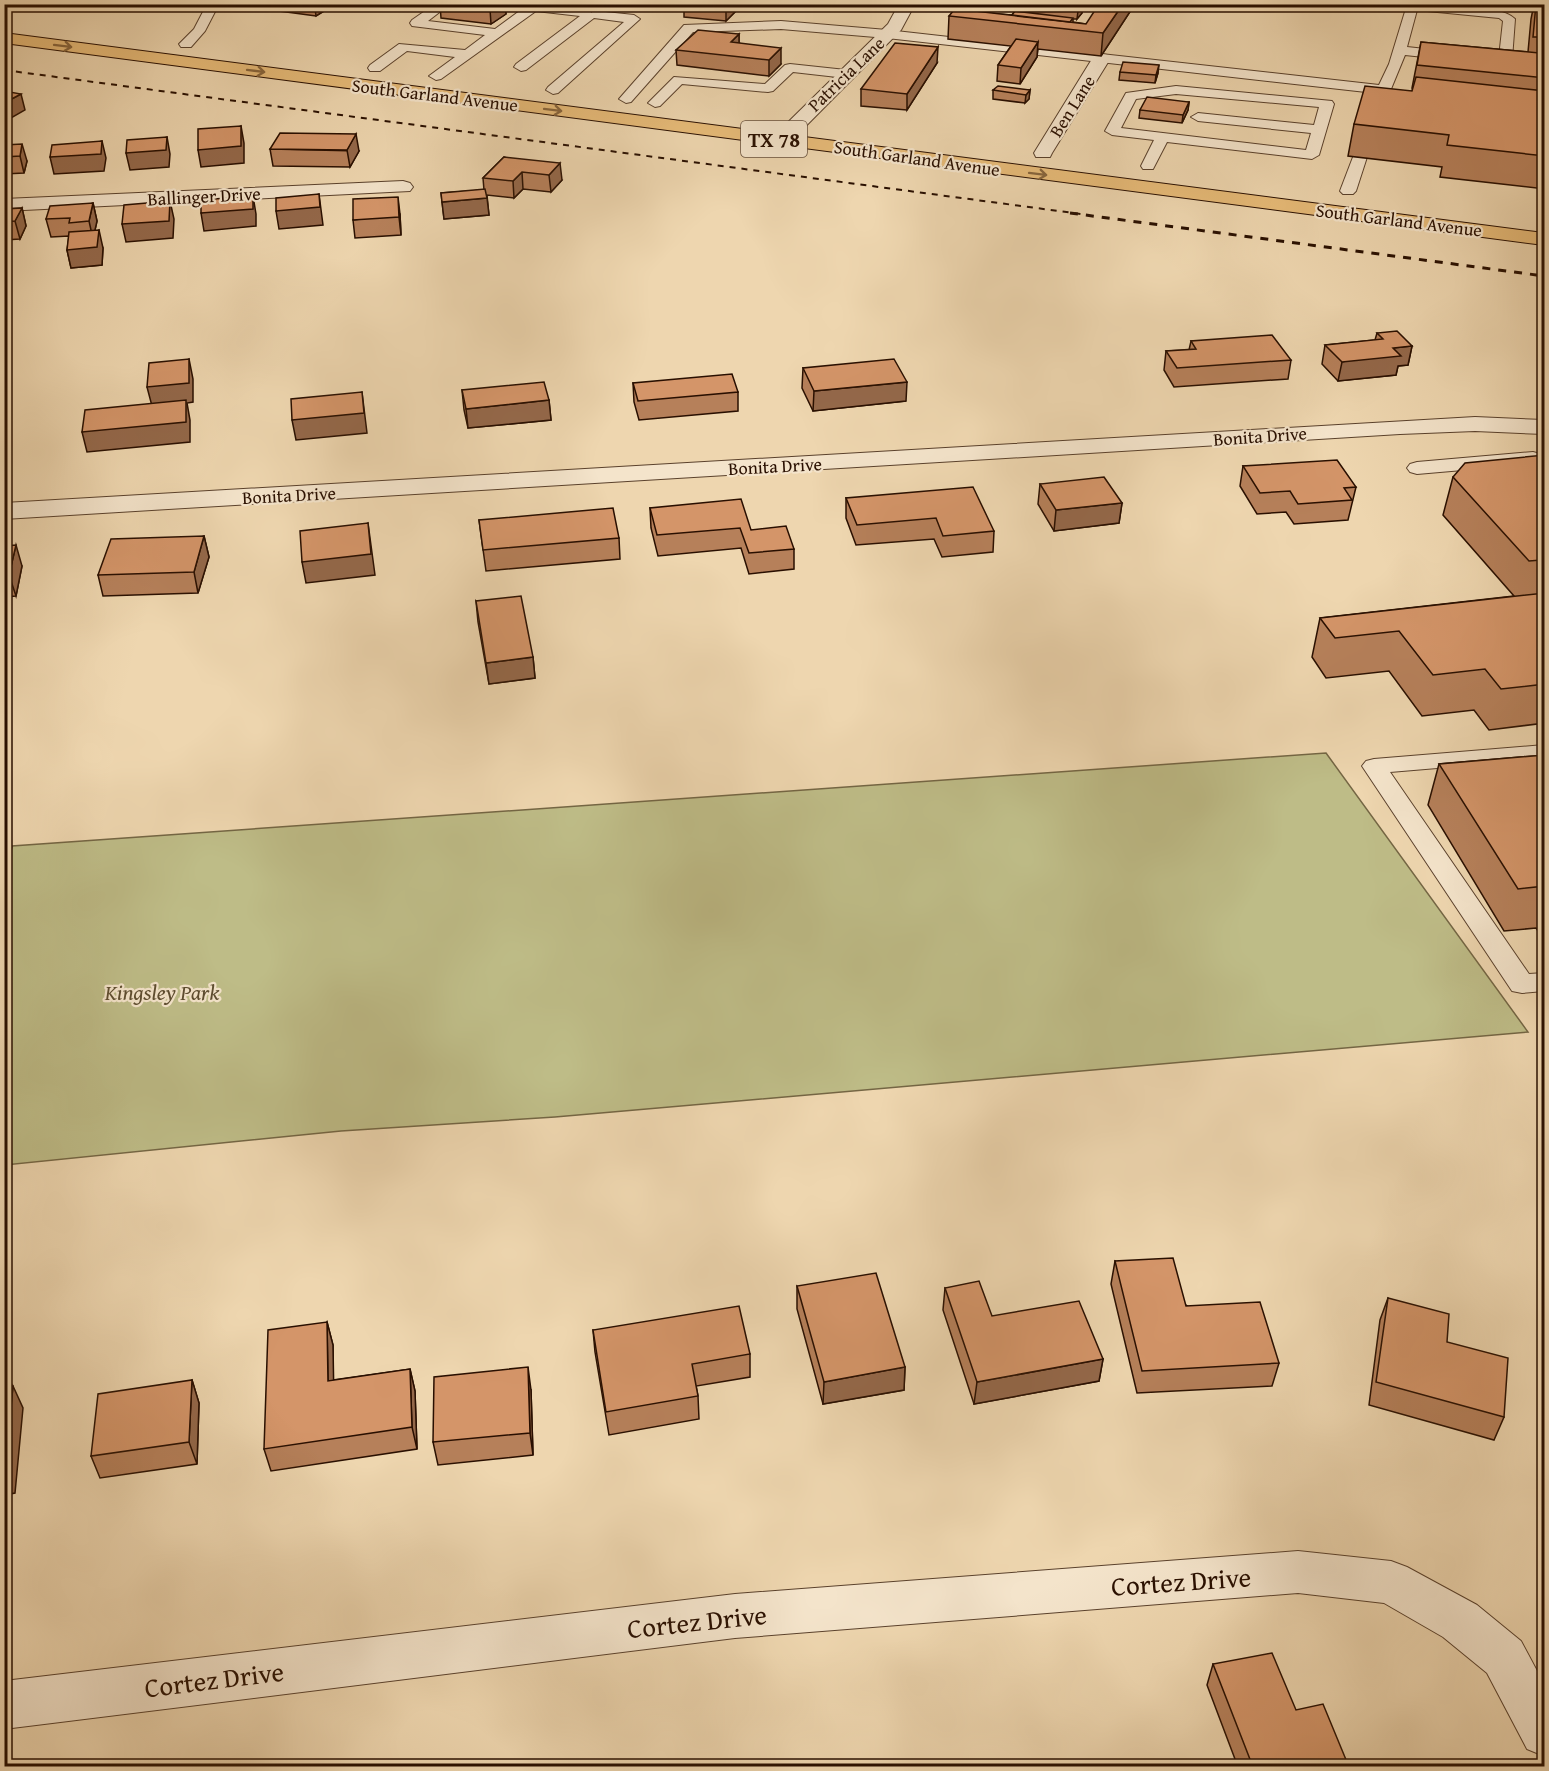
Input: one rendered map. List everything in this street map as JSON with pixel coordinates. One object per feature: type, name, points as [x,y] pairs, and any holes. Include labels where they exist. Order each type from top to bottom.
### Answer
[{"type":"main road","points":[[4,21],[280,56]]},
{"type":"main road","name":"South Garland Avenue","points":[[4,38],[1545,239]]},
{"type":"main road","name":"South Garland Avenue","points":[[369,67],[459,79]]},
{"type":"main road","name":"South Garland Avenue","points":[[529,87],[576,93]]},
{"type":"main road","points":[[619,99],[677,106]]},
{"type":"main road","name":"South Garland Avenue","points":[[776,119],[821,124]]},
{"type":"main road","name":"South Garland Avenue","points":[[1020,150],[1066,156]]},
{"type":"main road","points":[[1142,165],[1171,169]]},
{"type":"main road","name":"South Garland Avenue","points":[[1325,188],[1371,194]]},
{"type":"street","name":"Patricia Lane","points":[[781,140],[895,26],[907,4]]},
{"type":"street","name":"Ben Lane","points":[[1043,153],[1101,59]]},
{"type":"street","name":"Ballinger Drive","points":[[4,205],[403,187]]},
{"type":"street","name":"Bonita Drive","points":[[4,511],[1400,427],[1475,424],[1545,427]]},
{"type":"street","name":"Cortez Drive","points":[[4,1705],[735,1616],[1298,1572],[1391,1582],[1460,1621],[1504,1657],[1545,1732]]},
{"type":"lane","points":[[186,44],[199,31],[213,4]]},
{"type":"lane","points":[[369,67],[444,4]]},
{"type":"lane","points":[[511,4],[634,19],[553,90]]},
{"type":"lane","points":[[1374,118],[1388,91],[1389,85],[1399,50],[1411,8],[1418,6],[1502,15],[1509,19],[1505,59],[1500,61],[1399,50]]},
{"type":"lane","points":[[436,76],[534,7]]},
{"type":"lane","points":[[521,67],[591,14]]},
{"type":"lane","points":[[619,99],[689,28],[780,25],[887,34],[1388,91]]},
{"type":"lane","points":[[407,33],[497,33]]},
{"type":"lane","points":[[407,33],[467,54]]},
{"type":"lane","points":[[655,103],[679,80],[768,88],[790,68],[846,74]]},
{"type":"lane","points":[[1176,90],[1327,104],[1319,130],[1312,155],[1112,131],[1131,96],[1176,90]]},
{"type":"lane","points":[[1188,141],[1208,93]]},
{"type":"lane","points":[[1198,117],[1319,130]]},
{"type":"lane","points":[[1142,165],[1161,138]]},
{"type":"lane","points":[[1348,191],[1360,157]]},
{"type":"lane","points":[[1417,468],[1533,458],[1545,461]]},
{"type":"lane","points":[[1545,752],[1374,766],[1522,984],[1545,982]]},
{"type":"green space","name":"Kingsley Park","points":[[1326,753],[1528,1032],[555,1117],[341,1131],[5,1165],[4,884],[12,846]]},
{"type":"building","points":[[287,4],[321,4],[315,8]]},
{"type":"building","points":[[453,4],[496,4],[490,9]]},
{"type":"building","points":[[959,4],[979,4],[974,11],[1086,24],[1099,4],[1123,4],[1103,33],[949,16]]},
{"type":"building","points":[[1017,4],[1079,4],[1083,5],[1078,11]]},
{"type":"building","points":[[1536,4],[1545,4],[1545,78],[1417,65],[1421,42],[1539,53],[1540,37],[1533,37]]},
{"type":"building","points":[[1015,11],[1073,18],[1070,22],[1012,15]]},
{"type":"building","points":[[698,30],[739,34],[731,42],[781,48],[769,60],[676,50]]},
{"type":"building","points":[[1016,39],[1038,42],[1021,68],[998,65]]},
{"type":"building","points":[[895,43],[938,47],[907,94],[861,89]]},
{"type":"building","points":[[1123,62],[1159,65],[1156,75],[1120,72]]},
{"type":"building","points":[[1416,77],[1545,91],[1545,156],[1447,145],[1449,135],[1354,124],[1365,86],[1412,91]]},
{"type":"building","points":[[998,86],[1030,90],[1026,95],[993,90]]},
{"type":"building","points":[[4,91],[21,94],[4,103]]},
{"type":"building","points":[[1147,97],[1189,102],[1183,115],[1140,110]]},
{"type":"building","points":[[241,126],[241,146],[198,150],[198,129]]},
{"type":"building","points":[[280,133],[356,134],[347,150],[270,149]]},
{"type":"building","points":[[167,137],[166,150],[126,153],[127,140]]},
{"type":"building","points":[[102,141],[101,154],[50,157],[52,145]]},
{"type":"building","points":[[22,144],[20,156],[4,157],[4,145]]},
{"type":"building","points":[[504,157],[560,163],[549,175],[522,172],[513,181],[483,178]]},
{"type":"building","points":[[485,189],[487,198],[442,202],[441,193]]},
{"type":"building","points":[[319,194],[320,207],[276,211],[276,198]]},
{"type":"building","points":[[253,196],[253,209],[201,213],[201,200]]},
{"type":"building","points":[[398,197],[399,217],[353,220],[353,199]]},
{"type":"building","points":[[170,201],[169,221],[122,224],[124,205]]},
{"type":"building","points":[[93,203],[89,221],[69,223],[70,218],[46,219],[50,206]]},
{"type":"building","points":[[22,208],[15,221],[4,222],[4,209]]},
{"type":"building","points":[[99,230],[97,247],[67,250],[69,232]]},
{"type":"building","points":[[1397,331],[1412,346],[1393,348],[1401,356],[1342,362],[1325,345],[1383,339],[1377,333]]},
{"type":"building","points":[[1272,335],[1291,360],[1177,368],[1166,351],[1196,349],[1191,341]]},
{"type":"building","points":[[189,359],[189,383],[147,387],[149,363]]},
{"type":"building","points":[[894,359],[907,382],[814,391],[803,368]]},
{"type":"building","points":[[732,374],[738,392],[638,401],[633,383]]},
{"type":"building","points":[[544,382],[549,400],[466,409],[462,390]]},
{"type":"building","points":[[362,392],[364,413],[292,420],[291,399]]},
{"type":"building","points":[[186,400],[186,422],[82,432],[85,410]]},
{"type":"building","points":[[1545,455],[1545,564],[1541,560],[1529,561],[1453,477],[1465,463]]},
{"type":"building","points":[[1337,460],[1356,487],[1344,488],[1352,500],[1298,504],[1290,491],[1260,493],[1243,466]]},
{"type":"building","points":[[1104,477],[1122,503],[1056,510],[1040,484]]},
{"type":"building","points":[[973,487],[994,531],[943,536],[936,518],[857,525],[846,498]]},
{"type":"building","points":[[741,499],[751,530],[786,526],[794,549],[749,553],[740,528],[657,535],[650,508]]},
{"type":"building","points":[[613,508],[619,538],[483,550],[479,520]]},
{"type":"building","points":[[368,523],[371,554],[302,562],[300,531]]},
{"type":"building","points":[[204,536],[194,572],[98,575],[111,539]]},
{"type":"building","points":[[16,545],[9,575],[4,576],[4,546]]},
{"type":"building","points":[[1545,593],[1545,684],[1501,689],[1485,669],[1433,675],[1399,631],[1335,638],[1320,618]]},
{"type":"building","points":[[521,596],[533,657],[486,663],[476,601]]},
{"type":"building","points":[[1545,755],[1545,886],[1518,889],[1439,764]]},
{"type":"building","points":[[1173,1258],[1186,1306],[1260,1302],[1279,1363],[1142,1371],[1115,1261]]},
{"type":"building","points":[[876,1273],[905,1367],[824,1382],[797,1286]]},
{"type":"building","points":[[979,1281],[992,1316],[1079,1301],[1103,1359],[977,1382],[945,1288]]},
{"type":"building","points":[[1388,1298],[1449,1314],[1447,1342],[1508,1358],[1504,1417],[1376,1382]]},
{"type":"building","points":[[739,1306],[750,1354],[692,1364],[698,1396],[606,1412],[593,1330]]},
{"type":"building","points":[[327,1322],[328,1381],[410,1369],[412,1427],[264,1449],[268,1330]]},
{"type":"building","points":[[528,1367],[530,1433],[433,1442],[434,1377]]},
{"type":"building","points":[[192,1380],[189,1442],[91,1456],[98,1394]]},
{"type":"building","points":[[13,1386],[5,1471],[4,1471],[4,1387]]},
{"type":"building","points":[[1272,1653],[1296,1710],[1323,1704],[1349,1767],[1253,1767],[1213,1664]]},
{"type":"railway","points":[[4,70],[1081,214]]},
{"type":"railway","points":[[1070,213],[1544,276]]}]
